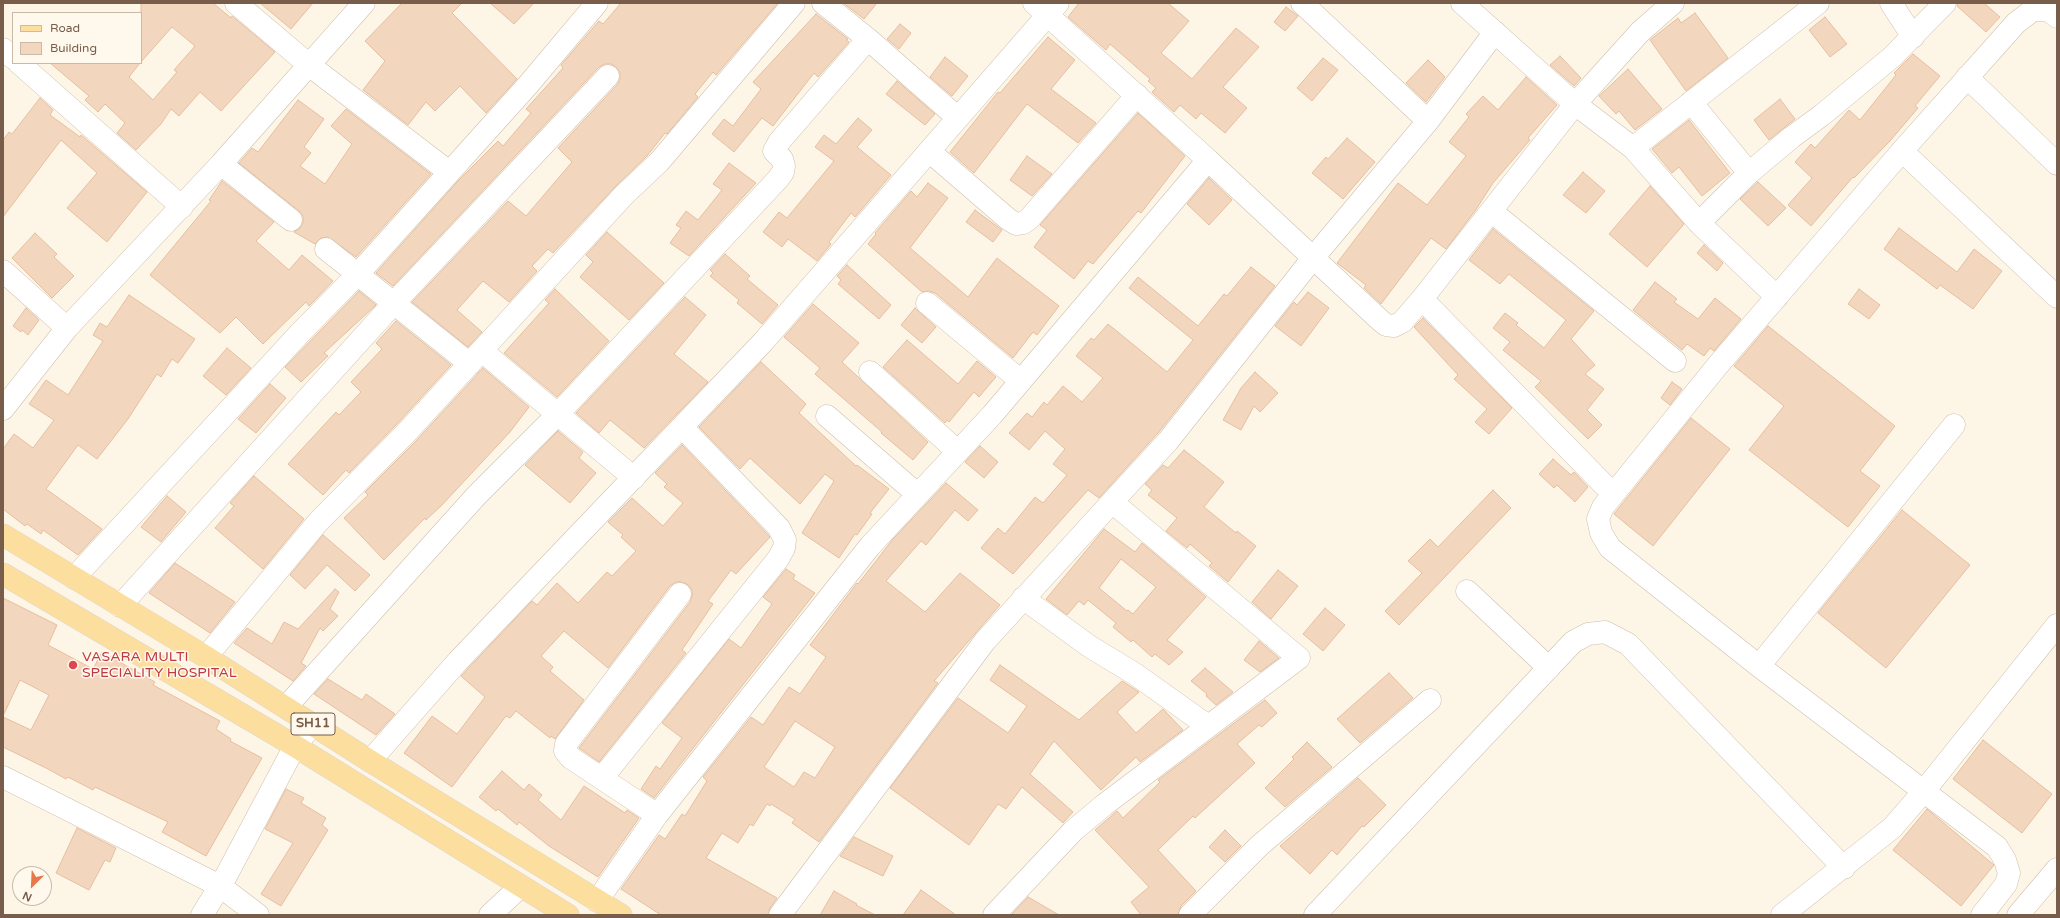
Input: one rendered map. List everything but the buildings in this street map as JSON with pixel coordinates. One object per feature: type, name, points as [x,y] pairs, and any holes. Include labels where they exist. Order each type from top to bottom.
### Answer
[{"type":"main road","name":"SH11","points":[[3,535],[206,657],[370,761],[621,915]]},
{"type":"main road","name":"SH11","points":[[3,574],[295,746],[568,915]]},
{"type":"street","points":[[236,3],[309,65],[449,172]]},
{"type":"street","points":[[3,409],[67,328],[182,207],[364,3]]},
{"type":"street","points":[[74,578],[204,439],[301,332],[358,274],[528,85],[597,3]]},
{"type":"street","points":[[206,657],[318,522],[476,358],[624,195],[659,162],[794,3]]},
{"type":"street","points":[[823,3],[868,39],[958,118]]},
{"type":"street","points":[[1302,3],[1428,121]]},
{"type":"street","points":[[1462,3],[1575,104],[1633,148],[1700,223],[1777,297]]},
{"type":"street","points":[[370,761],[458,661],[763,342],[958,118],[1047,7],[1138,95],[1313,258],[1386,325],[1394,326],[1402,322],[1422,299],[1575,104],[1640,32],[1673,3]]},
{"type":"street","points":[[1633,148],[1818,3]]},
{"type":"street","points":[[1891,3],[1913,37]]},
{"type":"street","points":[[1700,223],[1749,173],[1792,137],[1822,115],[1913,37],[1945,3]]},
{"type":"street","points":[[1982,915],[2006,884],[2008,873],[2005,860],[1997,847],[1759,666],[1610,548],[1601,533],[1598,519],[1602,507],[1777,297],[1902,151],[2016,23],[2033,10],[2048,10],[2057,17]]},
{"type":"street","points":[[780,915],[985,641],[1168,441],[1313,258],[1428,121],[1495,32]]},
{"type":"street","points":[[286,707],[477,495],[558,414],[778,179],[784,166],[782,159],[774,151],[868,39]]},
{"type":"street","points":[[3,49],[12,57]]},
{"type":"street","points":[[20,64],[182,207]]},
{"type":"street","points":[[120,606],[394,303],[608,76]]},
{"type":"street","points":[[1967,77],[2057,164]]},
{"type":"street","points":[[928,152],[1008,219],[1016,224],[1022,223],[1029,219],[1138,95]]},
{"type":"street","points":[[1691,102],[1749,173]]},
{"type":"street","points":[[1902,151],[2057,297]]},
{"type":"street","points":[[597,901],[657,815],[870,546],[1021,381],[1208,160]]},
{"type":"street","points":[[221,164],[291,220]]},
{"type":"street","points":[[1491,212],[1675,361]]},
{"type":"street","points":[[326,249],[394,303],[558,414],[634,478]]},
{"type":"street","points":[[3,271],[67,328]]},
{"type":"street","points":[[1422,299],[1613,494]]},
{"type":"street","points":[[927,303],[1021,381]]},
{"type":"street","points":[[870,372],[957,452]]},
{"type":"street","points":[[827,416],[917,494]]},
{"type":"street","points":[[1759,666],[1954,425]]},
{"type":"street","points":[[602,778],[778,559],[784,548],[785,540],[779,528],[682,427]]},
{"type":"street","points":[[994,915],[1072,831],[1116,795],[1299,658],[1112,502]]},
{"type":"street","points":[[1467,591],[1549,668]]},
{"type":"street","points":[[657,815],[571,758],[565,750],[566,744],[680,594]]},
{"type":"street","points":[[1023,598],[1089,646],[1135,674],[1208,726]]},
{"type":"street","points":[[1782,915],[1844,868],[1892,828],[1924,791],[2057,625]]},
{"type":"street","points":[[1315,915],[1573,642],[1588,634],[1605,632],[1628,644],[1844,868]]},
{"type":"street","points":[[1190,915],[1259,846],[1430,700]]},
{"type":"street","points":[[202,915],[220,886],[295,746],[313,724]]},
{"type":"street","points":[[3,777],[220,886],[258,915]]},
{"type":"street","points":[[2018,915],[2057,869]]},
{"type":"street","points":[[490,915],[521,886]]},
{"type":"place","name":"VASARA MULTI SPECIALITY HOSPITAL","points":[[73,665]]}]
